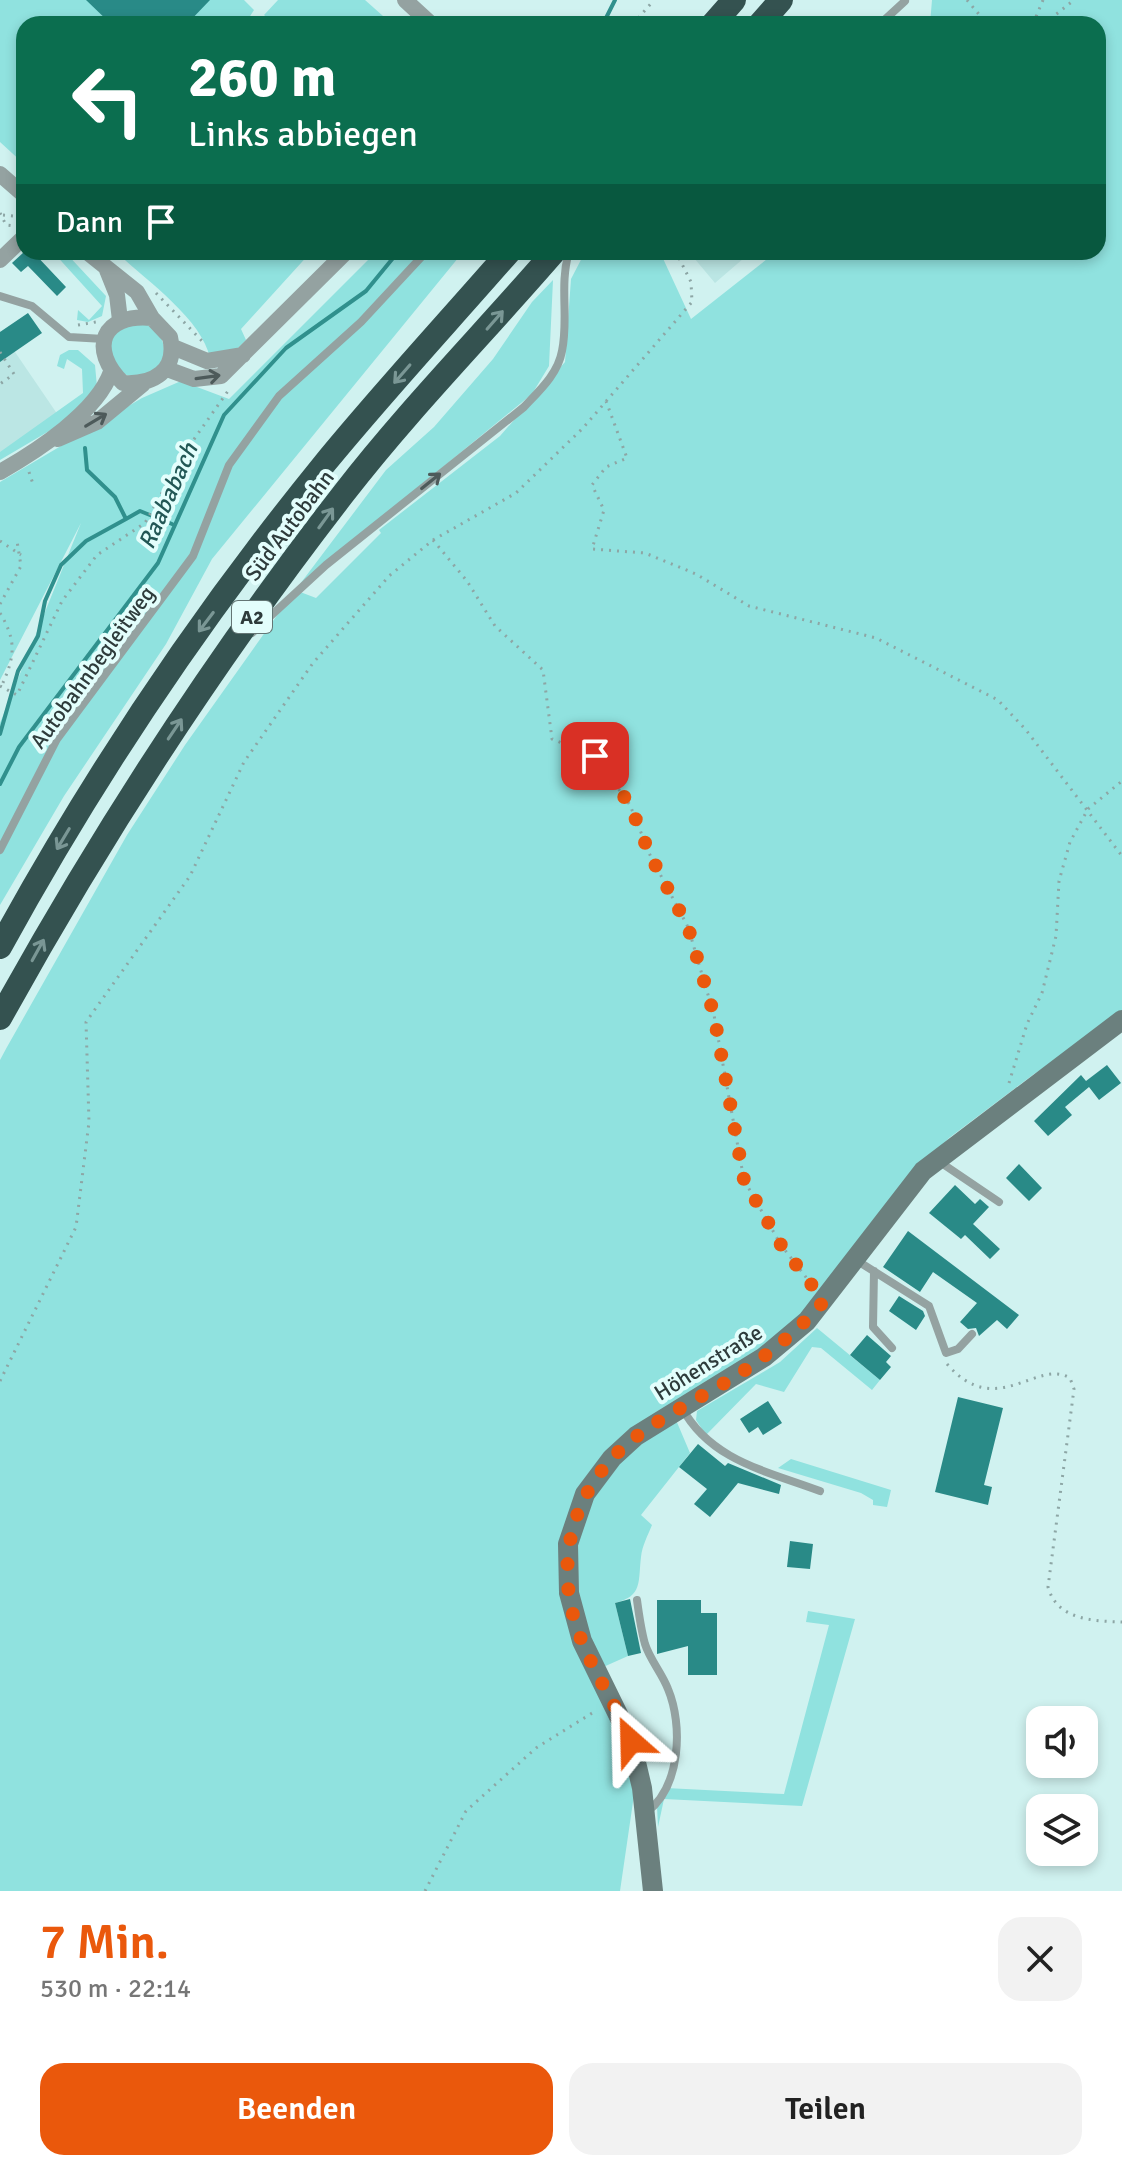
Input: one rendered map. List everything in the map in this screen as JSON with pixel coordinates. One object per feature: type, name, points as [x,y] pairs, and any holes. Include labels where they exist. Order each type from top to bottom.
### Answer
[{"type":"highway","points":[[720,16],[734,0]]},
{"type":"highway","points":[[767,16],[781,0]]},
{"type":"highway","name":"Süd Autobahn","points":[[0,947],[101,775],[199,631],[325,463],[502,260]]},
{"type":"highway","name":"Süd Autobahn","points":[[0,1018],[51,925],[130,796],[227,652],[345,491],[547,260]]},
{"type":"street","points":[[405,0],[422,16]]},
{"type":"street","points":[[0,174],[16,188]]},
{"type":"street","points":[[0,260],[16,238]]},
{"type":"street","points":[[96,260],[137,292],[152,318],[162,325],[173,347],[207,361],[244,355]]},
{"type":"street","points":[[167,369],[194,379],[221,376],[338,260]]},
{"type":"street","points":[[107,270],[117,295],[104,339],[105,361],[123,383],[143,384]]},
{"type":"street","points":[[112,319],[128,316],[152,318]]},
{"type":"street","points":[[0,472],[42,446],[97,422],[143,384],[156,379],[167,369],[173,347]]},
{"type":"street","points":[[42,446],[104,392],[111,372]]},
{"type":"street","name":"Höhenstraße","points":[[653,1891],[645,1813],[631,1741],[582,1641],[572,1607],[567,1559],[571,1531],[585,1494],[612,1458],[647,1429],[776,1348],[824,1301],[904,1193],[936,1159],[1122,1020]]},
{"type":"lane","points":[[889,16],[905,1]]},
{"type":"lane","name":"Autobahnbegleitweg","points":[[0,850],[57,739],[193,556],[229,465],[279,396],[361,322],[419,260]]},
{"type":"lane","points":[[227,652],[275,616],[326,565],[524,407],[549,379],[562,354],[565,325],[562,292],[568,260]]},
{"type":"lane","points":[[0,296],[32,306],[69,337],[104,339]]},
{"type":"lane","points":[[936,1159],[999,1202]]},
{"type":"lane","points":[[856,1260],[929,1306],[941,1349],[952,1352],[972,1334]]},
{"type":"lane","points":[[874,1271],[873,1327],[892,1348]]},
{"type":"lane","points":[[682,1408],[696,1433],[713,1446],[738,1460],[820,1491]]},
{"type":"lane","points":[[637,1600],[645,1644],[672,1700],[677,1728],[670,1775],[654,1806],[645,1813]]},
{"type":"path","points":[[640,16],[654,0]]},
{"type":"path","points":[[967,0],[980,16]]},
{"type":"path","points":[[1054,16],[1074,0]]},
{"type":"path","points":[[2,214],[6,225],[8,223],[16,229]]},
{"type":"path","points":[[0,1381],[76,1227],[89,1122],[86,1022],[190,876],[244,762],[313,663],[389,576],[433,540],[516,493],[606,401],[692,302],[691,282],[680,260]]},
{"type":"path","points":[[155,292],[185,320],[205,346]]},
{"type":"path","points":[[69,337],[80,322],[93,325],[112,319]]},
{"type":"path","points":[[0,352],[14,374],[0,384]]},
{"type":"path","points":[[0,613],[14,640],[14,658],[2,687],[17,695],[62,601],[97,555],[145,523],[185,452],[231,387]]},
{"type":"path","points":[[606,401],[627,458],[606,467],[592,485],[604,510],[592,549],[645,553],[696,574],[749,606],[876,638],[998,700],[1088,809],[1122,856]]},
{"type":"path","points":[[433,540],[467,581],[495,626],[543,670],[552,739],[595,756],[630,805],[650,855],[688,927],[714,1015],[744,1180],[781,1245],[824,1301]]},
{"type":"path","points":[[0,541],[21,555]]},
{"type":"path","points":[[0,604],[17,576],[21,555],[17,541]]},
{"type":"path","points":[[11,572],[17,576]]},
{"type":"path","points":[[1002,1110],[1027,1024],[1042,993],[1056,936],[1059,881],[1070,842],[1088,809],[1122,781]]},
{"type":"path","points":[[941,1349],[948,1367],[970,1383],[985,1388],[1007,1388],[1059,1374],[1065,1375],[1073,1383],[1048,1587],[1057,1606],[1065,1612],[1122,1622]]},
{"type":"path","points":[[425,1891],[466,1811],[536,1748],[612,1701]]},
{"type":"shaded area","points":[[0,0],[244,0],[254,10],[250,16],[16,16],[16,157],[0,142]]},
{"type":"shaded area","points":[[278,0],[365,0],[383,16],[265,16]]},
{"type":"shaded area","points":[[932,0],[1122,0],[1122,1016],[1034,1074],[949,1138],[921,1167],[807,1319],[669,1408],[573,1500],[559,1553],[560,1589],[626,1747],[634,1795],[620,1891],[0,1891],[0,1060],[127,835],[185,745],[295,590],[316,598],[381,533],[379,530],[500,436],[565,362],[571,279],[581,260],[664,260],[691,319],[766,260],[1106,260],[1106,16],[931,16]]},
{"type":"shaded area","points":[[60,260],[72,260],[106,296],[102,316],[88,322],[77,320],[78,310],[89,320],[102,306]]},
{"type":"shaded area","points":[[125,260],[304,260],[241,329],[246,340],[237,349],[210,358],[196,329]]},
{"type":"shaded area","points":[[368,260],[456,260],[212,559],[166,644],[64,796],[0,905],[0,723],[81,523],[0,680],[0,482],[142,398],[181,381],[229,399]]},
{"type":"shaded area","points":[[696,260],[742,260],[715,283]]},
{"type":"shaded area","points":[[553,280],[549,366],[532,394],[300,584],[386,470],[434,427],[493,359],[532,302]]},
{"type":"shaded area","points":[[137,323],[156,331],[164,350],[156,369],[137,377],[118,369],[110,350],[118,331]]},
{"type":"shaded area","points":[[0,330],[60,418],[0,455]]},
{"type":"shaded area","points":[[69,350],[78,350],[95,365],[97,387],[61,424],[0,460],[0,452],[83,393],[82,369],[67,359],[64,369],[57,366],[60,355]]},
{"type":"shaded area","points":[[817,1328],[880,1380],[872,1390],[821,1348],[812,1347],[784,1392],[756,1384],[706,1435],[696,1420],[697,1411],[780,1362]]},
{"type":"shaded area","points":[[676,1420],[690,1453],[641,1515],[652,1525],[642,1553],[639,1581],[635,1592],[615,1603],[628,1656],[601,1668],[588,1640],[576,1582],[576,1554],[582,1526],[593,1499],[609,1474],[636,1447]]},
{"type":"shaded area","points":[[791,1459],[891,1490],[887,1507],[873,1505],[873,1500],[861,1493],[778,1468]]},
{"type":"shaded area","points":[[808,1611],[855,1619],[802,1806],[664,1799],[658,1827],[657,1806],[666,1788],[784,1794],[829,1625],[806,1622]]},
{"type":"building","points":[[86,0],[210,0],[195,16],[103,16]]},
{"type":"building","points":[[16,259],[41,260],[66,287],[57,296],[28,266],[21,272],[12,263]]},
{"type":"building","points":[[28,313],[42,333],[0,362],[0,332]]},
{"type":"building","points":[[1107,1065],[1121,1083],[1099,1100],[1089,1087],[1065,1107],[1072,1115],[1048,1136],[1034,1121],[1081,1075],[1086,1081]]},
{"type":"building","points":[[1019,1164],[1042,1188],[1029,1201],[1006,1178]]},
{"type":"building","points":[[955,1185],[975,1204],[980,1199],[989,1207],[973,1224],[1000,1249],[990,1259],[965,1235],[961,1239],[929,1213]]},
{"type":"building","points":[[908,1231],[1019,1315],[1007,1329],[997,1320],[979,1336],[976,1328],[968,1329],[960,1322],[977,1303],[933,1272],[920,1292],[883,1267]]},
{"type":"building","points":[[899,1296],[923,1311],[925,1316],[916,1330],[889,1311]]},
{"type":"building","points":[[867,1335],[891,1356],[886,1362],[891,1367],[880,1380],[850,1355]]},
{"type":"building","points":[[958,1397],[1003,1408],[984,1485],[992,1487],[988,1505],[935,1492]]},
{"type":"building","points":[[768,1401],[782,1423],[763,1435],[758,1427],[749,1433],[740,1419]]},
{"type":"building","points":[[698,1444],[725,1466],[728,1463],[781,1485],[779,1494],[738,1483],[710,1517],[694,1504],[707,1489],[679,1467]]},
{"type":"building","points":[[790,1541],[813,1544],[810,1569],[787,1567]]},
{"type":"building","points":[[630,1599],[641,1653],[628,1656],[615,1603]]},
{"type":"building","points":[[657,1600],[701,1600],[701,1613],[717,1613],[717,1675],[688,1675],[688,1646],[657,1654]]},
{"type":"waterway","name":"Raababach","points":[[607,16],[615,0]]},
{"type":"waterway","name":"Raababach","points":[[0,784],[19,747],[158,563],[224,415],[286,348],[366,291],[391,260]]},
{"type":"waterway","points":[[85,448],[87,470],[115,497],[126,519],[140,511],[172,524]]},
{"type":"waterway","points":[[0,734],[18,671],[38,636],[45,601],[61,565],[86,541],[126,519]]},
{"type":"route","points":[[595,756],[630,805],[650,855],[688,927],[714,1015],[744,1180],[781,1245],[824,1301],[807,1321],[764,1357],[625,1445],[595,1477],[585,1494],[568,1544],[569,1593],[582,1641],[631,1741]]}]
